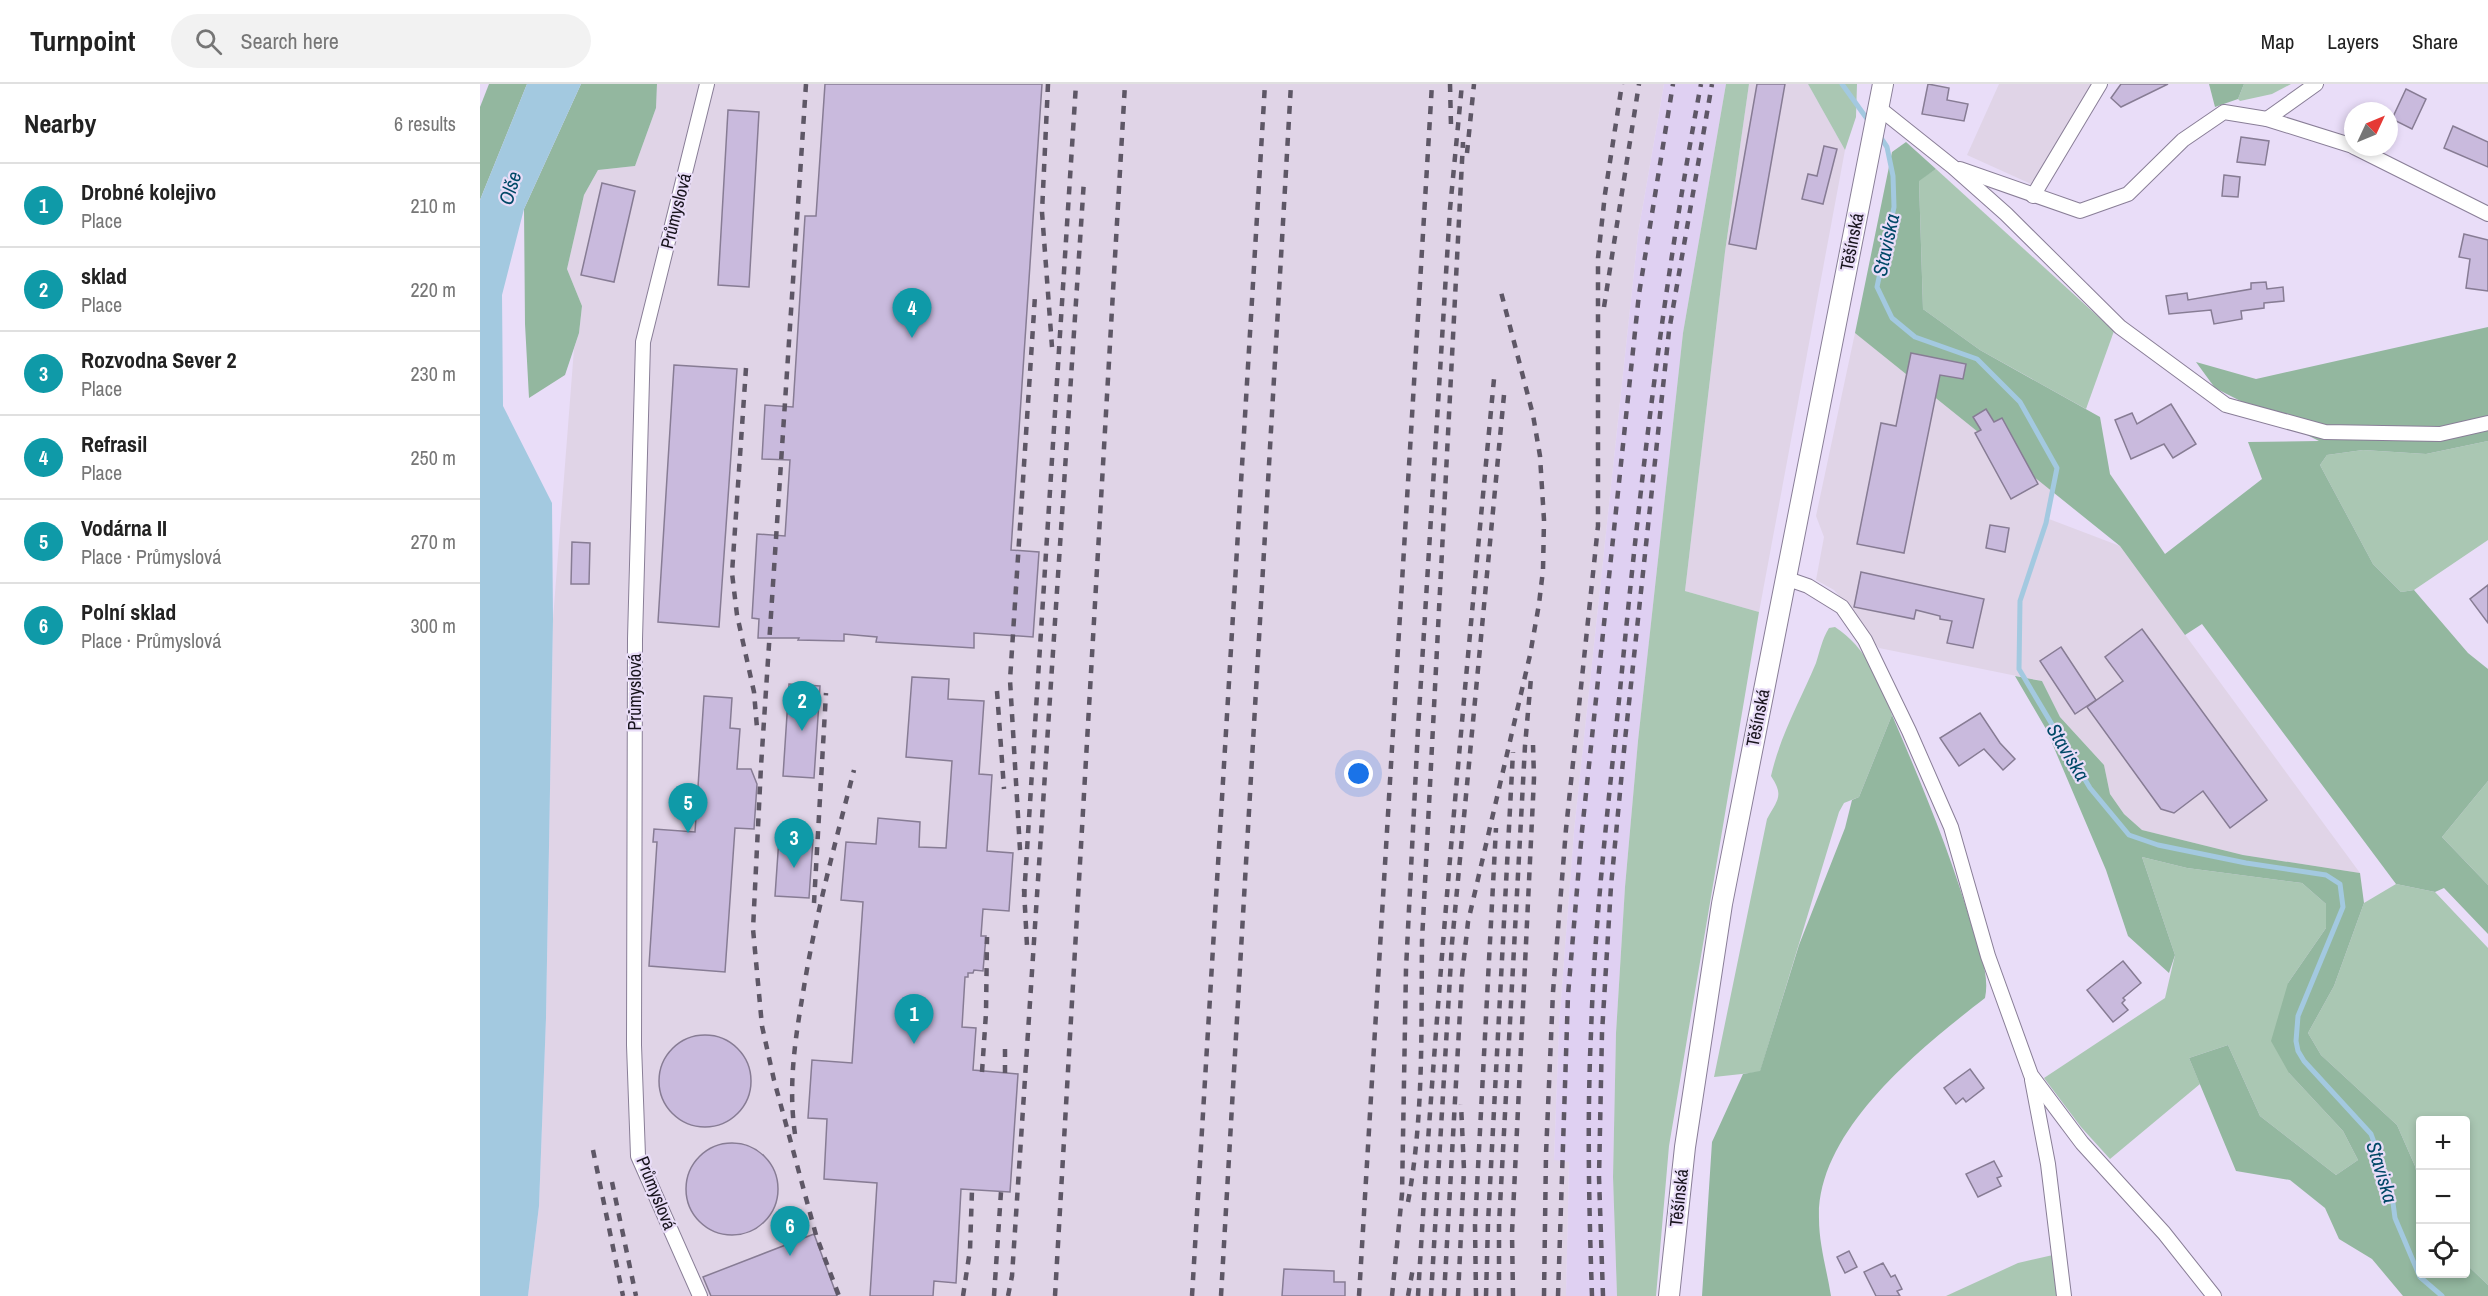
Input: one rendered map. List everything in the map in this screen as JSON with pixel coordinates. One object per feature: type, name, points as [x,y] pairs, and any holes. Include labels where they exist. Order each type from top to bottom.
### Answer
[{"type":"main road","name":"Těšínská","points":[[1669,1296],[1685,1147],[1722,904],[1883,84]]},
{"type":"street","name":"Průmyslová","points":[[700,1296],[638,1156],[634,1046],[635,639],[643,342],[707,84]]},
{"type":"street","points":[[2033,196],[2100,84]]},
{"type":"street","points":[[2267,119],[2316,84]]},
{"type":"street","points":[[1879,108],[1953,166],[2006,214],[2120,327],[2226,405],[2325,432],[2440,434],[2488,423]]},
{"type":"street","points":[[1953,166],[2080,211],[2128,194],[2183,140],[2224,112],[2267,119],[2344,144]]},
{"type":"street","points":[[2372,156],[2488,214]]},
{"type":"street","points":[[1785,578],[1808,586],[1842,607],[1865,640],[1909,730],[1951,827],[1988,956],[2031,1075],[2048,1164],[2064,1296]]},
{"type":"street","points":[[2031,1075],[2082,1143],[2164,1233],[2214,1296]]},
{"type":"shaded area","points":[[657,84],[1664,84],[1638,234],[1574,831],[1559,1025],[1554,1160],[1569,1162],[1566,1296],[528,1296],[539,1206],[546,1018],[553,619],[574,349],[579,333],[582,306],[567,269],[584,195],[598,170],[635,166],[656,108]]},
{"type":"shaded area","points":[[1664,84],[1726,84],[1683,333],[1638,741],[1625,887],[1616,1033],[1613,1177],[1617,1296],[1566,1296],[1569,1163],[1554,1161],[1559,1025],[1574,831],[1638,234]]},
{"type":"shaded area","points":[[1749,84],[1808,84],[1845,150],[1759,612],[1685,591],[1725,252]]},
{"type":"shaded area","points":[[1999,84],[2099,84],[2031,184],[1967,155]]},
{"type":"shaded area","points":[[1855,333],[1975,361],[2052,466],[2049,519],[2120,546],[2360,873],[2243,855],[2142,830],[2124,814],[2110,794],[2104,765],[2060,717],[2042,681],[1879,648],[1834,590],[1816,580],[1824,537],[1816,516]]},
{"type":"green space","points":[[489,84],[527,84],[480,200],[480,107]]},
{"type":"green space","points":[[581,84],[657,84],[656,108],[635,166],[598,170],[584,195],[567,269],[582,306],[579,333],[565,375],[529,398],[525,324],[524,209]]},
{"type":"green space","points":[[1726,84],[1749,84],[1725,252],[1685,591],[1759,612],[1669,1146],[1656,1296],[1617,1296],[1613,1177],[1616,1033],[1625,887],[1638,741],[1683,333]]},
{"type":"green space","points":[[1808,84],[1857,84],[1856,117],[1845,150]]},
{"type":"green space","points":[[2209,84],[2244,84],[2238,99],[2215,107]]},
{"type":"green space","points":[[2244,84],[2291,84],[2272,94],[2240,101],[2238,99]]},
{"type":"green space","points":[[1906,142],[1936,169],[1919,181],[1923,309],[1980,350],[2100,417],[2110,474],[2165,554],[2262,479],[2248,442],[2319,441],[2215,388],[2196,362],[2256,379],[2488,327],[2488,441],[2426,454],[2363,450],[2327,455],[2320,465],[2373,564],[2401,592],[2414,590],[2468,653],[2488,669],[2488,781],[2442,837],[2488,885],[2488,934],[2444,888],[2435,892],[2396,884],[2202,624],[2185,635],[2120,546],[1855,333],[1892,152]]},
{"type":"green space","points":[[1936,169],[2114,331],[2086,409],[1980,350],[1923,309],[1919,180]]},
{"type":"green space","points":[[2488,441],[2488,540],[2414,590],[2401,592],[2373,564],[2320,465],[2327,455],[2363,450],[2426,454]]},
{"type":"green space","points":[[1835,627],[1846,635],[1864,655],[1883,690],[1892,715],[1859,797],[1844,803],[1839,812],[1760,1072],[1714,1077],[1767,819],[1778,798],[1777,788],[1771,776],[1775,761],[1825,636],[1829,628]]},
{"type":"green space","points":[[2015,676],[2042,681],[2060,717],[2104,765],[2110,794],[2124,814],[2142,830],[2243,855],[2360,873],[2364,903],[2334,986],[2308,1033],[2321,1055],[2397,1125],[2416,1170],[2416,1278],[2470,1278],[2470,1268],[2488,1285],[2488,1296],[2403,1296],[2372,1259],[2339,1239],[2325,1208],[2290,1180],[2236,1171],[2189,1058],[2228,1045],[2260,1116],[2336,1175],[2358,1160],[2343,1131],[2289,1073],[2271,1041],[2288,983],[2326,928],[2326,904],[2302,883],[2187,868],[2142,857],[2175,955],[2169,973],[2128,936],[2106,870],[2046,729]]},
{"type":"green space","points":[[1892,715],[1935,820],[1964,900],[1985,971],[1985,998],[1932,1041],[1877,1094],[1854,1123],[1835,1154],[1823,1186],[1819,1219],[1831,1296],[1702,1296],[1712,1142],[1743,1074],[1760,1071],[1799,945],[1845,828],[1852,800],[1859,797]]},
{"type":"green space","points":[[2488,781],[2488,885],[2442,837]]},
{"type":"green space","points":[[2142,857],[2187,868],[2302,883],[2326,904],[2326,928],[2288,983],[2289,1073],[2343,1131],[2358,1160],[2336,1175],[2260,1116],[2228,1045],[2189,1058],[2200,1084],[2110,1159],[2081,1127],[2044,1078],[2165,998],[2175,955]]},
{"type":"green space","points":[[2396,884],[2435,892],[2488,948],[2488,1285],[2470,1268],[2470,1116],[2416,1116],[2416,1170],[2397,1125],[2321,1055],[2308,1033],[2334,986],[2364,903]]},
{"type":"green space","points":[[2053,1255],[2058,1296],[1946,1296],[2018,1263]]},
{"type":"water","name":"Olše","points":[[527,84],[581,84],[524,209],[502,295],[503,406],[552,503],[553,619],[546,1018],[539,1206],[528,1296],[480,1296],[480,200]]},
{"type":"building","points":[[825,84],[1042,84],[1011,550],[1039,552],[1033,637],[974,633],[974,648],[876,642],[877,637],[844,634],[844,641],[758,638],[759,619],[752,618],[757,534],[785,536],[790,460],[762,459],[765,405],[793,407],[805,216],[816,216]]},
{"type":"building","points":[[1757,84],[1785,84],[1756,249],[1729,244]]},
{"type":"building","points":[[1928,84],[1949,88],[1947,100],[1968,104],[1964,121],[1922,114]]},
{"type":"building","points":[[2121,84],[2168,84],[2121,107],[2111,98]]},
{"type":"building","points":[[2406,89],[2426,99],[2412,129],[2398,122],[2398,106]]},
{"type":"building","points":[[728,110],[759,112],[749,287],[718,285]]},
{"type":"building","points":[[2453,126],[2488,142],[2488,167],[2444,148]]},
{"type":"building","points":[[2241,137],[2269,141],[2265,165],[2237,162]]},
{"type":"building","points":[[1824,146],[1837,149],[1823,204],[1802,199],[1808,174],[1817,176]]},
{"type":"building","points":[[2224,175],[2240,177],[2238,197],[2222,196]]},
{"type":"building","points":[[602,183],[635,191],[614,282],[581,275]]},
{"type":"building","points":[[2464,234],[2488,240],[2488,291],[2466,288],[2470,259],[2459,257]]},
{"type":"building","points":[[2266,282],[2267,289],[2283,287],[2284,301],[2264,303],[2264,308],[2241,311],[2242,319],[2214,324],[2211,310],[2169,314],[2166,296],[2187,293],[2188,300],[2251,289],[2251,283]]},
{"type":"building","points":[[1911,353],[1966,364],[1963,379],[1940,375],[1904,553],[1857,544],[1881,423],[1896,426]]},
{"type":"building","points":[[674,365],[737,369],[719,627],[658,622]]},
{"type":"building","points":[[2171,404],[2196,444],[2173,458],[2164,444],[2131,459],[2115,420],[2132,413],[2137,424]]},
{"type":"building","points":[[1986,409],[1994,422],[2002,418],[2038,484],[2011,499],[1975,433],[1981,430],[1973,417]]},
{"type":"building","points":[[1990,525],[2009,528],[2005,552],[1986,548]]},
{"type":"building","points":[[572,542],[590,543],[589,584],[571,584]]},
{"type":"building","points":[[1861,572],[1984,599],[1973,648],[1947,643],[1952,621],[1940,619],[1940,616],[1916,610],[1914,619],[1854,607]]},
{"type":"building","points":[[2488,585],[2488,623],[2470,599]]},
{"type":"building","points":[[2142,629],[2267,800],[2230,828],[2203,791],[2174,813],[2161,809],[2087,707],[2123,681],[2105,657]]},
{"type":"building","points":[[2061,647],[2096,700],[2075,714],[2040,661]]},
{"type":"building","points":[[912,677],[949,679],[948,699],[984,701],[979,774],[992,775],[987,851],[1013,853],[1009,911],[983,909],[981,936],[986,936],[983,971],[974,970],[973,973],[968,973],[968,977],[965,977],[962,1027],[976,1028],[973,1070],[1018,1074],[1010,1192],[961,1189],[956,1283],[934,1281],[933,1296],[870,1296],[877,1183],[824,1179],[827,1119],[808,1118],[812,1060],[852,1063],[863,902],[841,900],[846,842],[876,844],[878,818],[920,822],[919,847],[946,848],[952,761],[906,757]]},
{"type":"building","points":[[789,684],[820,686],[814,778],[783,776]]},
{"type":"building","points":[[704,696],[732,698],[730,728],[740,729],[737,769],[751,769],[757,784],[754,829],[735,828],[725,972],[649,966],[657,842],[653,842],[654,829],[695,832]]},
{"type":"building","points":[[1980,713],[2000,743],[2015,759],[2003,770],[1984,749],[1959,766],[1940,738]]},
{"type":"building","points":[[779,838],[813,840],[809,898],[775,896]]},
{"type":"building","points":[[2123,961],[2141,983],[2123,998],[2125,1000],[2122,1003],[2128,1010],[2113,1022],[2087,990]]},
{"type":"building","points":[[705,1035],[723,1038],[738,1048],[748,1063],[751,1081],[748,1099],[738,1114],[723,1124],[705,1127],[687,1124],[672,1114],[662,1099],[659,1081],[662,1063],[672,1048],[687,1038]]},
{"type":"building","points":[[1970,1069],[1984,1088],[1966,1102],[1963,1098],[1956,1104],[1944,1088]]},
{"type":"building","points":[[732,1143],[750,1146],[765,1156],[775,1171],[778,1189],[775,1207],[765,1222],[750,1232],[732,1235],[714,1232],[699,1222],[689,1207],[686,1189],[689,1171],[699,1156],[714,1146]]},
{"type":"building","points":[[1994,1161],[2002,1176],[1997,1178],[2001,1186],[1978,1197],[1966,1174]]},
{"type":"building","points":[[814,1234],[837,1296],[711,1296],[703,1277]]},
{"type":"building","points":[[1849,1251],[1857,1267],[1845,1273],[1837,1257]]},
{"type":"building","points":[[1883,1263],[1891,1277],[1895,1275],[1902,1289],[1897,1291],[1900,1296],[1876,1296],[1864,1272]]},
{"type":"building","points":[[1284,1269],[1334,1271],[1334,1282],[1345,1282],[1345,1296],[1282,1296]]},
{"type":"waterway","name":"Staviska","points":[[1842,84],[1870,123]]},
{"type":"waterway","name":"Staviska","points":[[1879,135],[1887,147],[1893,176],[1894,207],[1877,287],[1892,318],[1915,337],[1977,359],[2020,402],[2057,468],[2046,523],[2020,601],[2019,669],[2090,788],[2129,835],[2158,845],[2246,863],[2326,875],[2340,884],[2343,907],[2298,1016],[2296,1041],[2298,1051],[2304,1061],[2371,1134],[2391,1188],[2395,1218],[2420,1277],[2442,1296]]},
{"type":"railway","points":[[806,84],[761,766],[753,929],[762,1026],[774,1080],[816,1235],[839,1296]]},
{"type":"railway","points":[[1048,84],[1042,212],[1052,347]]},
{"type":"railway","points":[[1024,897],[1076,84]]},
{"type":"railway","points":[[1055,1296],[1125,84]]},
{"type":"railway","points":[[1192,1296],[1265,84]]},
{"type":"railway","points":[[1221,1296],[1291,84]]},
{"type":"railway","points":[[1359,1296],[1432,84]]},
{"type":"railway","points":[[1450,84],[1451,126]]},
{"type":"railway","points":[[1392,1296],[1402,1194],[1406,969],[1418,729],[1450,209],[1462,84]]},
{"type":"railway","points":[[1467,153],[1474,84]]},
{"type":"railway","points":[[1544,1296],[1546,1154],[1553,992],[1566,829],[1598,526],[1598,258],[1605,194],[1622,84]]},
{"type":"railway","points":[[1604,307],[1639,84]]},
{"type":"railway","points":[[1558,1296],[1568,995],[1582,831],[1639,294],[1673,84]]},
{"type":"railway","points":[[1592,1296],[1589,1098],[1593,986],[1600,893],[1630,588],[1647,443],[1676,227],[1701,84]]},
{"type":"railway","points":[[1603,1296],[1599,1177],[1602,1033],[1611,886],[1669,331],[1712,84]]},
{"type":"railway","points":[[1408,1202],[1419,1105],[1422,941],[1463,142]]},
{"type":"railway","points":[[1008,1296],[1012,1276],[1084,180]]},
{"type":"railway","points":[[1444,1296],[1462,976],[1468,922],[1530,655],[1543,570],[1544,520],[1540,456],[1533,415],[1501,292]]},
{"type":"railway","points":[[1020,850],[1010,680],[1035,296]]},
{"type":"railway","points":[[746,368],[732,573],[737,615],[754,692],[757,728]]},
{"type":"railway","points":[[1418,1296],[1442,952],[1494,379]]},
{"type":"railway","points":[[1431,1296],[1452,943],[1504,395]]},
{"type":"railway","points":[[1499,1296],[1499,1224],[1525,746],[1531,678]]},
{"type":"railway","points":[[997,691],[1004,789]]},
{"type":"railway","points":[[814,903],[826,693]]},
{"type":"railway","points":[[1513,1296],[1512,1233],[1534,778],[1533,745]]},
{"type":"railway","points":[[1486,1296],[1513,752]]},
{"type":"railway","points":[[795,1134],[792,1081],[800,1011],[819,909],[854,770]]},
{"type":"railway","points":[[1476,1296],[1475,1225],[1496,828]]},
{"type":"railway","points":[[1024,889],[1027,946]]},
{"type":"railway","points":[[982,1072],[986,1013],[987,937]]},
{"type":"railway","points":[[1005,1047],[1005,1073]]},
{"type":"railway","points":[[1458,1296],[1464,1170],[1461,1104]]},
{"type":"railway","points":[[593,1150],[623,1296]]},
{"type":"railway","points":[[612,1182],[636,1296]]},
{"type":"railway","points":[[963,1296],[970,1250],[972,1190]]},
{"type":"railway","points":[[994,1296],[1001,1192]]},
{"type":"railway","points":[[1408,1296],[1413,1268]]},
{"type":"place","name":"Refrasil","points":[[912,338]]},
{"type":"place","name":"sklad","points":[[802,731]]},
{"type":"place","name":"Vodárna II","points":[[688,833]]},
{"type":"place","name":"Rozvodna Sever 2","points":[[794,868]]},
{"type":"place","name":"Drobné kolejivo","points":[[914,1044]]},
{"type":"place","name":"Polní sklad","points":[[790,1256]]}]
